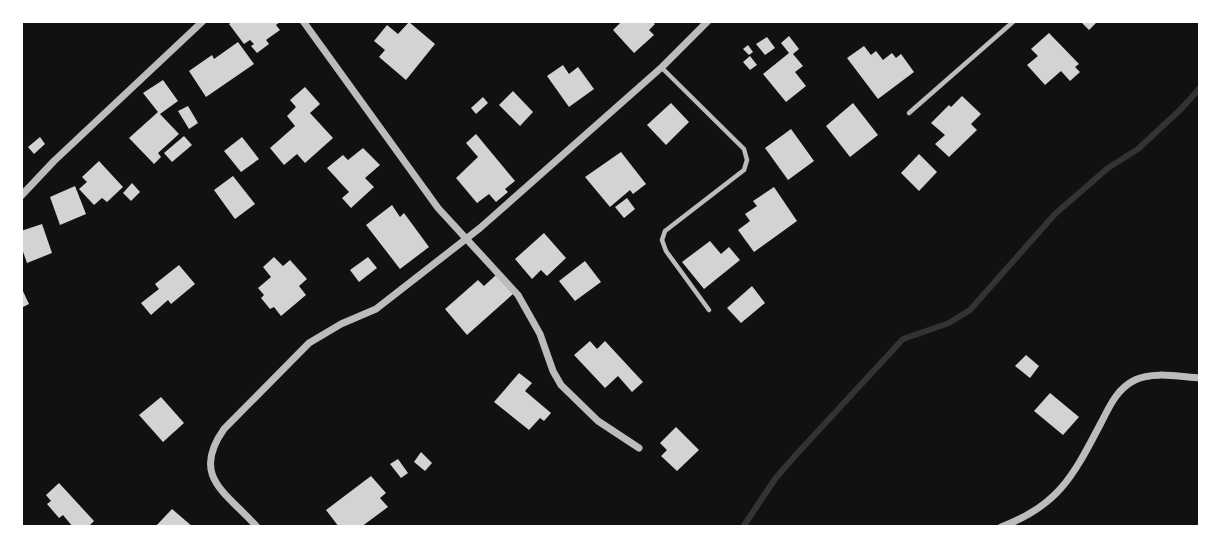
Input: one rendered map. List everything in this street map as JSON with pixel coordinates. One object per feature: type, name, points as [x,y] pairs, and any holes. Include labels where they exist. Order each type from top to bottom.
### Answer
[{"type":"street","points":[[21,196],[54,161],[203,21]]},
{"type":"street","points":[[303,21],[438,208],[525,305],[561,385],[597,421],[639,448]]},
{"type":"street","points":[[257,527],[222,494],[213,478],[209,461],[213,444],[224,429],[309,343],[341,324],[376,309],[466,239],[662,67],[708,21]]},
{"type":"street","points":[[1001,527],[1022,519],[1058,494],[1074,473],[1114,398],[1125,386],[1137,378],[1153,376],[1200,379]]},
{"type":"lane","points":[[909,113],[1014,21]]},
{"type":"lane","points":[[662,67],[744,149],[747,160],[744,170],[664,231],[662,240],[666,251],[709,310]]},
{"type":"building","points":[[233,21],[281,21],[276,25],[280,30],[266,40],[269,44],[257,53],[251,46],[254,44],[250,40],[244,44],[229,24]]},
{"type":"building","points":[[622,21],[652,21],[655,24],[649,30],[654,35],[634,53],[613,30]]},
{"type":"building","points":[[1080,21],[1098,21],[1089,30]]},
{"type":"building","points":[[409,22],[435,44],[406,80],[379,57],[385,50],[374,41],[387,25],[398,34]]},
{"type":"building","points":[[1049,33],[1079,64],[1075,67],[1080,72],[1070,81],[1061,71],[1045,85],[1027,65],[1038,56],[1031,49]]},
{"type":"building","points":[[789,36],[799,49],[793,54],[803,66],[795,72],[806,86],[786,102],[763,74],[789,53],[781,43]]},
{"type":"building","points":[[767,37],[775,48],[765,55],[756,44]]},
{"type":"building","points":[[238,42],[254,64],[206,97],[189,71],[212,55],[214,59]]},
{"type":"building","points":[[748,45],[753,52],[749,55],[743,49]]},
{"type":"building","points":[[864,46],[871,55],[876,51],[883,60],[892,53],[896,58],[901,54],[914,72],[878,99],[847,58]]},
{"type":"building","points":[[750,56],[757,65],[750,70],[743,62]]},
{"type":"building","points":[[563,65],[569,74],[578,67],[594,89],[569,107],[547,76]]},
{"type":"building","points":[[163,80],[178,101],[160,114],[179,134],[158,153],[161,157],[154,164],[129,138],[158,112],[143,93]]},
{"type":"building","points":[[305,87],[320,104],[310,113],[333,138],[305,163],[297,154],[284,165],[270,148],[295,126],[287,116],[296,107],[290,100]]},
{"type":"building","points":[[513,91],[533,112],[520,126],[499,105]]},
{"type":"building","points":[[962,96],[981,114],[971,124],[977,130],[949,157],[935,144],[945,135],[931,123]]},
{"type":"building","points":[[483,97],[488,103],[476,114],[471,108]]},
{"type":"building","points":[[671,103],[689,122],[666,145],[647,125]]},
{"type":"building","points":[[853,103],[878,135],[850,157],[826,126]]},
{"type":"building","points":[[188,106],[198,123],[189,129],[178,111]]},
{"type":"building","points":[[791,129],[814,161],[788,180],[765,148]]},
{"type":"building","points":[[476,134],[515,181],[505,189],[508,192],[496,202],[489,194],[477,203],[456,178],[478,157],[466,143]]},
{"type":"building","points":[[184,136],[192,145],[172,162],[164,153]]},
{"type":"building","points":[[40,137],[45,144],[34,154],[28,147]]},
{"type":"building","points":[[242,137],[259,159],[241,172],[224,151]]},
{"type":"building","points":[[363,148],[380,165],[365,178],[374,187],[351,208],[342,198],[349,192],[327,168],[343,155],[348,160]]},
{"type":"building","points":[[621,152],[646,184],[633,194],[630,190],[610,207],[585,177]]},
{"type":"building","points":[[919,154],[937,172],[919,191],[901,173]]},
{"type":"building","points":[[99,161],[123,187],[107,202],[102,198],[94,205],[79,189],[87,182],[82,177]]},
{"type":"building","points":[[233,176],[255,204],[235,219],[214,190]]},
{"type":"building","points":[[132,183],[140,192],[131,201],[123,193]]},
{"type":"building","points":[[75,186],[86,214],[60,225],[50,197]]},
{"type":"building","points":[[774,187],[797,221],[754,252],[738,230],[750,221],[745,214],[757,206],[753,201]]},
{"type":"building","points":[[627,198],[635,209],[624,218],[615,207]]},
{"type":"building","points":[[392,205],[400,217],[404,213],[429,247],[400,269],[366,225]]},
{"type":"building","points":[[42,224],[52,253],[27,263],[21,246],[21,231]]},
{"type":"building","points":[[544,233],[566,258],[547,276],[541,270],[532,279],[515,259]]},
{"type":"building","points":[[710,241],[721,254],[729,247],[740,260],[704,289],[682,262]]},
{"type":"building","points":[[274,257],[283,266],[290,260],[307,279],[299,286],[306,295],[281,316],[274,307],[270,309],[261,298],[264,295],[258,288],[271,277],[263,267]]},
{"type":"building","points":[[368,257],[377,268],[359,282],[350,270]]},
{"type":"building","points":[[585,261],[601,282],[575,301],[559,281]]},
{"type":"building","points":[[179,265],[195,284],[171,304],[168,300],[151,315],[141,303],[159,289],[155,284]]},
{"type":"building","points":[[496,275],[513,294],[467,335],[445,309],[478,280],[484,286]]},
{"type":"building","points":[[752,286],[765,303],[741,323],[727,308]]},
{"type":"building","points":[[21,287],[29,304],[21,308]]},
{"type":"building","points":[[590,341],[597,349],[605,341],[643,382],[632,392],[618,376],[605,388],[574,355]]},
{"type":"building","points":[[1026,355],[1039,366],[1030,378],[1015,366]]},
{"type":"building","points":[[519,373],[532,383],[525,391],[551,413],[544,421],[540,418],[529,430],[494,402]]},
{"type":"building","points":[[1050,393],[1079,417],[1063,435],[1034,411]]},
{"type":"building","points":[[161,397],[184,423],[163,442],[139,415]]},
{"type":"building","points":[[676,427],[699,450],[677,471],[661,456],[667,450],[660,443]]},
{"type":"building","points":[[421,452],[432,463],[425,471],[414,462]]},
{"type":"building","points":[[398,459],[408,473],[401,478],[390,464]]},
{"type":"building","points":[[371,476],[386,493],[380,498],[388,507],[361,527],[339,527],[326,510]]},
{"type":"building","points":[[59,483],[94,521],[88,527],[73,527],[63,515],[59,518],[47,504],[51,501],[46,495]]},
{"type":"building","points":[[172,509],[193,527],[155,527]]},
{"type":"waterway","points":[[743,527],[775,479],[903,339],[949,323],[970,310],[1055,214],[1108,168],[1138,149],[1200,88]]}]
